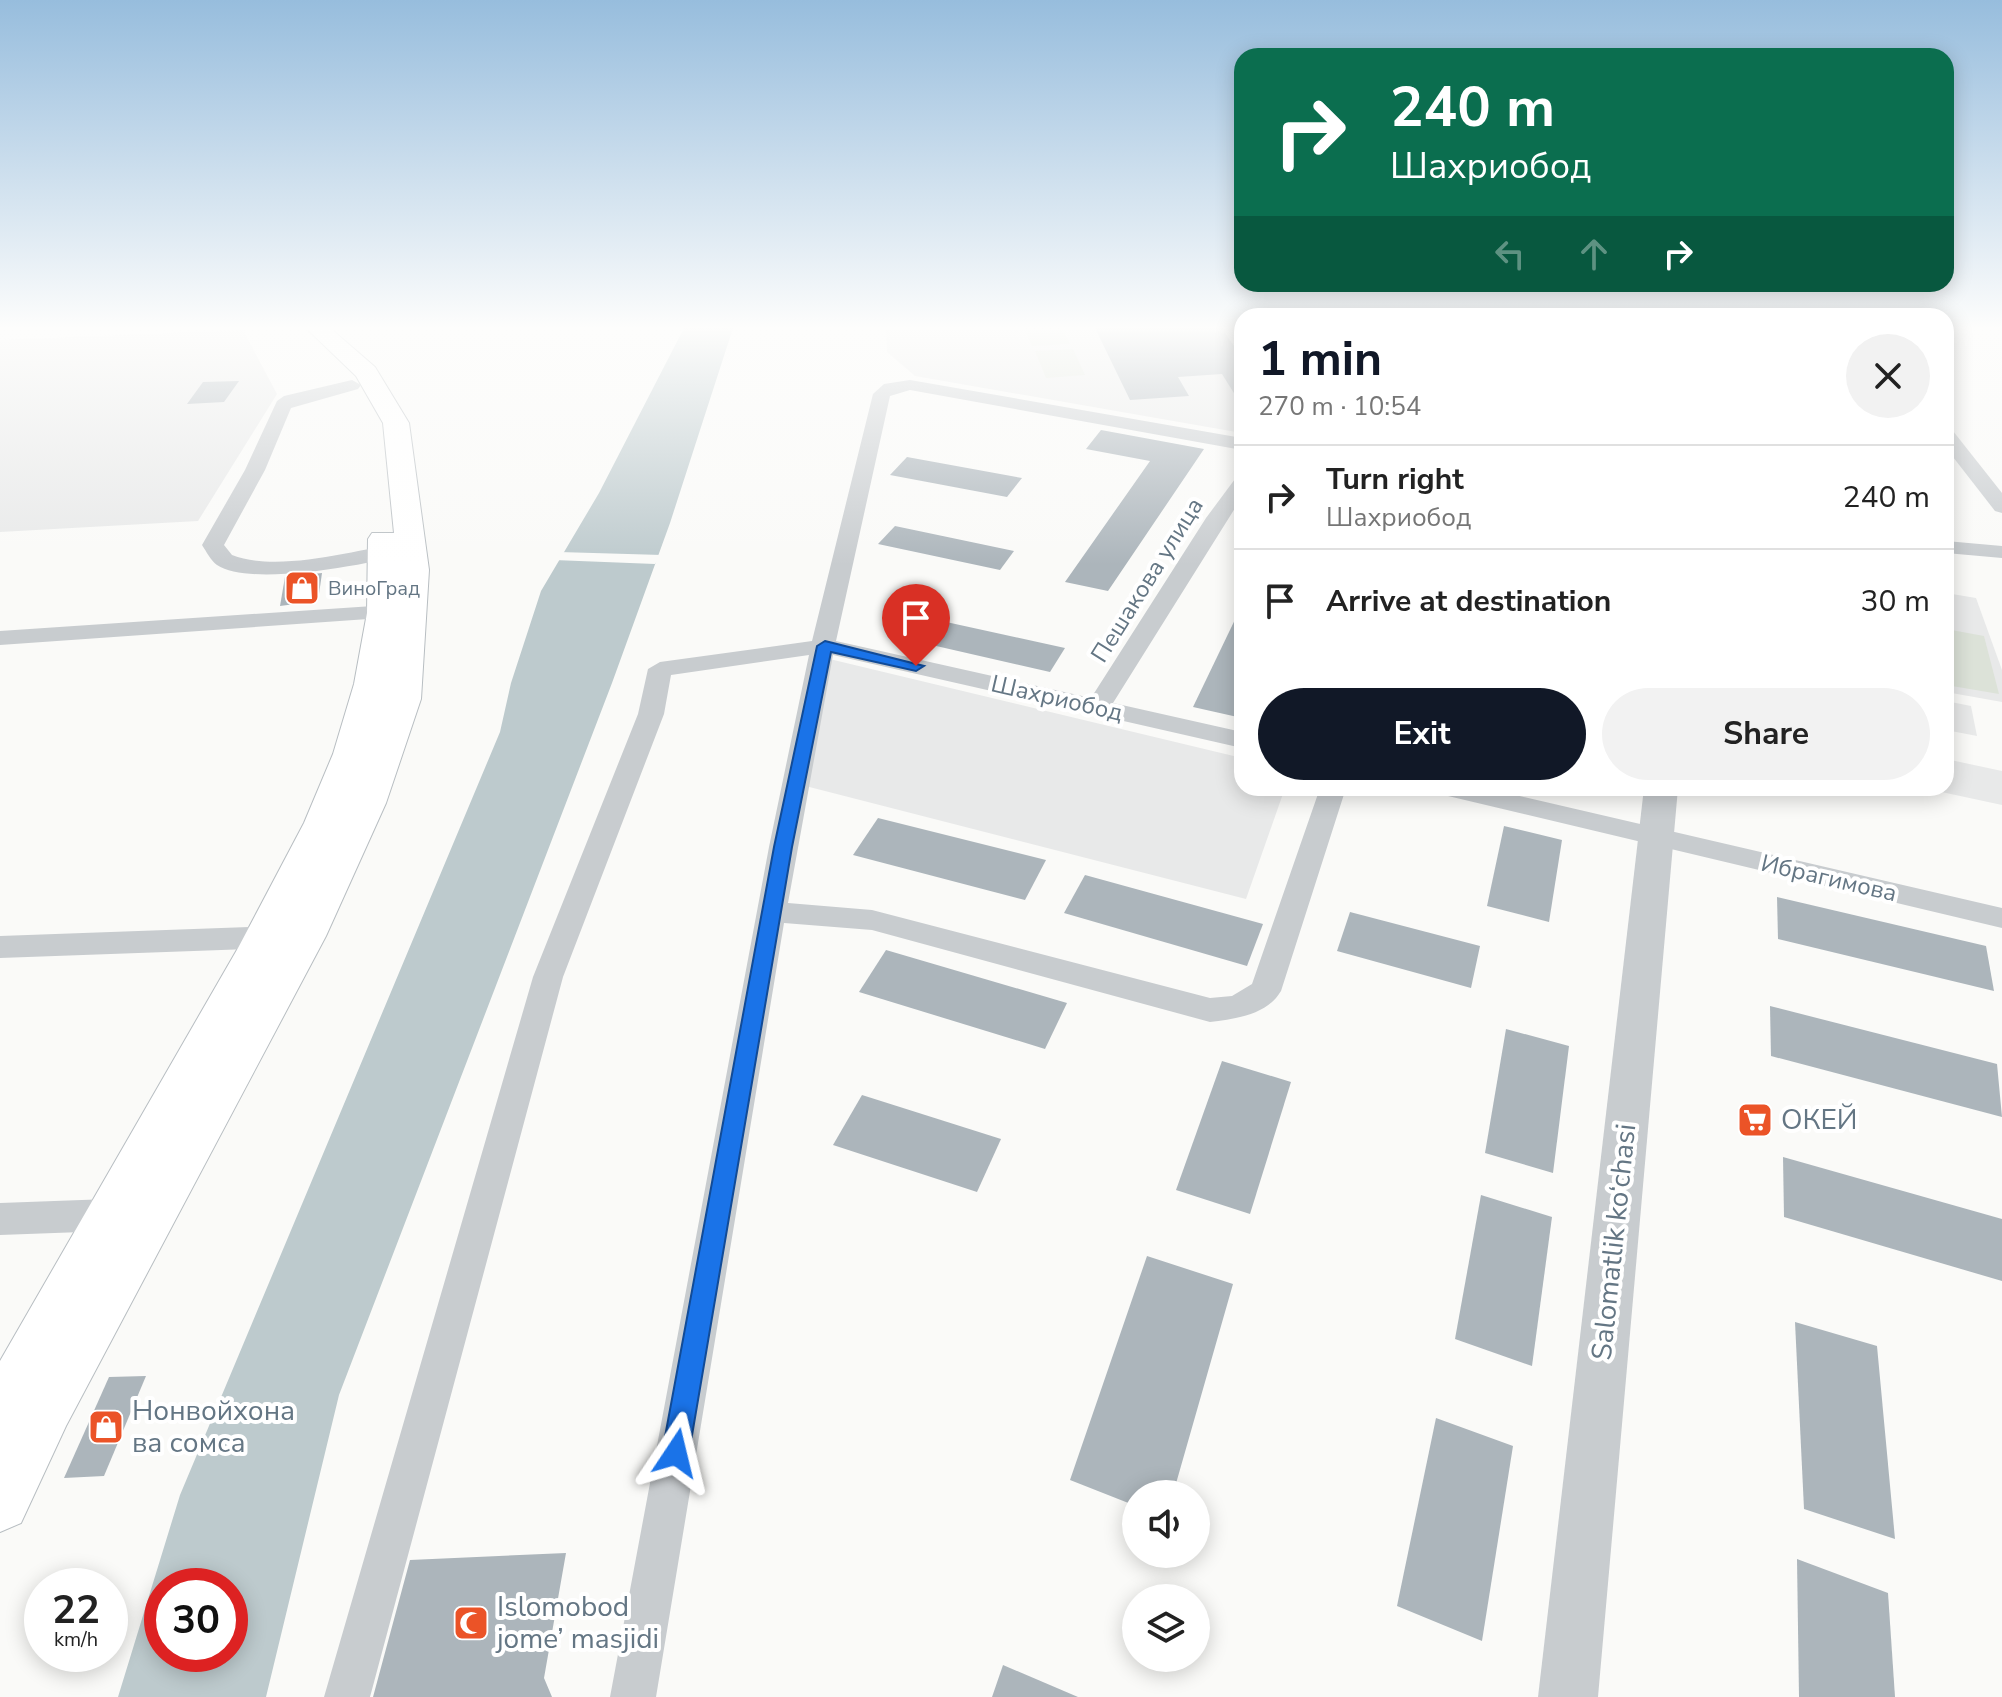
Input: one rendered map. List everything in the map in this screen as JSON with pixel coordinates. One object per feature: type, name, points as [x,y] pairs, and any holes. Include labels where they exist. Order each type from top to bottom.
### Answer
[{"type":"main road","points":[[364,407],[374,426],[397,549]]},
{"type":"main road","points":[[0,1502],[46,1406],[305,936],[367,803],[403,699],[397,612],[396,423],[387,407]]},
{"type":"main road","points":[[0,1417],[264,937],[344,781],[397,612]]},
{"type":"street","points":[[282,407],[255,470],[213,545],[224,560],[248,566],[309,565],[397,549]]},
{"type":"street","points":[[633,1697],[773,912],[838,571],[879,407]]},
{"type":"street","points":[[1035,407],[1234,443]]},
{"type":"street","points":[[1954,445],[2002,507]]},
{"type":"street","name":"Пешакова улица","points":[[1098,707],[1234,494]]},
{"type":"street","points":[[1954,548],[2002,552]]},
{"type":"street","points":[[0,638],[397,612]]},
{"type":"street","points":[[347,1697],[548,977],[651,714],[660,669],[825,646]]},
{"type":"street","name":"Шахриобод","points":[[825,646],[1234,738]]},
{"type":"street","points":[[773,912],[872,920],[1210,1010],[1238,1007],[1265,991],[1330,796]]},
{"type":"street","points":[[1482,796],[1655,837]]},
{"type":"street","name":"Salomatlik ko‘chasi","points":[[1568,1697],[1660,796]]},
{"type":"street","name":"Ибрагимова","points":[[1655,837],[2002,918]]},
{"type":"street","points":[[0,947],[305,936]]},
{"type":"street","points":[[0,1219],[109,1215]]},
{"type":"shaded area","points":[[0,407],[269,407],[198,521],[0,532]]},
{"type":"shaded area","points":[[643,407],[707,407],[670,523],[612,683],[339,1395],[266,1697],[118,1697],[144,1612],[144,1672],[248,1672],[248,1568],[158,1568],[180,1495],[500,732],[511,683],[541,591],[599,493]]},
{"type":"shaded area","points":[[1094,407],[1234,407],[1234,432]]},
{"type":"shaded area","points":[[1954,594],[1976,598],[2002,670],[2002,702],[1954,693]]},
{"type":"shaded area","points":[[1954,630],[1984,636],[1999,694],[1954,686]]},
{"type":"shaded area","points":[[817,656],[1234,756],[1234,796],[1282,796],[1246,899],[786,781]]},
{"type":"shaded area","points":[[1954,703],[1971,706],[1977,736],[1954,732]]},
{"type":"shaded area","points":[[1954,761],[2002,771],[2002,805],[1954,795]]},
{"type":"pier","points":[[559,552],[662,555],[655,564],[554,560]]},
{"type":"building","points":[[1101,430],[1204,449],[1108,591],[1065,582],[1150,461],[1086,449]]},
{"type":"building","points":[[907,457],[1022,478],[1007,497],[890,475]]},
{"type":"building","points":[[895,526],[1014,551],[1000,570],[878,544]]},
{"type":"building","points":[[322,573],[318,601],[280,606],[285,577]]},
{"type":"building","points":[[928,618],[1065,648],[1050,672],[910,640]]},
{"type":"building","points":[[1234,622],[1234,716],[1193,707]]},
{"type":"building","points":[[878,818],[1046,860],[1025,900],[853,855]]},
{"type":"building","points":[[1504,826],[1562,840],[1549,922],[1487,906]]},
{"type":"building","points":[[1085,875],[1263,924],[1247,966],[1064,913]]},
{"type":"building","points":[[1777,897],[1986,946],[1994,991],[1778,939]]},
{"type":"building","points":[[1350,912],[1480,946],[1471,988],[1337,951]]},
{"type":"building","points":[[886,950],[1067,1003],[1045,1049],[859,992]]},
{"type":"building","points":[[1770,1006],[1997,1064],[2002,1117],[1771,1056]]},
{"type":"building","points":[[1506,1029],[1569,1046],[1553,1173],[1485,1153]]},
{"type":"building","points":[[1222,1061],[1291,1082],[1250,1214],[1176,1190]]},
{"type":"building","points":[[862,1095],[1001,1139],[977,1192],[833,1145]]},
{"type":"building","points":[[1783,1157],[2002,1219],[2002,1281],[1784,1217]]},
{"type":"building","points":[[1481,1195],[1552,1217],[1532,1366],[1455,1339]]},
{"type":"building","points":[[1147,1256],[1233,1284],[1177,1480],[1122,1480],[1122,1500],[1070,1480]]},
{"type":"building","points":[[1795,1322],[1877,1346],[1895,1539],[1804,1509]]},
{"type":"building","name":"Нонвойхона ва сомса","points":[[146,1376],[104,1476],[64,1478],[109,1377]]},
{"type":"building","points":[[1436,1418],[1513,1446],[1482,1641],[1397,1606]]},
{"type":"building","name":"Islomobod jome’ masjidi","points":[[566,1553],[544,1678],[552,1697],[373,1697],[410,1560]]},
{"type":"building","points":[[1797,1559],[1888,1593],[1895,1697],[1799,1697]]},
{"type":"building","points":[[1003,1665],[1078,1697],[992,1697]]},
{"type":"place","name":"ВиноГрад","points":[[302,588]]},
{"type":"place","name":"ОКЕЙ","points":[[1755,1120]]},
{"type":"place","name":"Нонвойхона ва сомса","points":[[106,1427]]},
{"type":"place","name":"Islomobod jome’ masjidi","points":[[471,1623]]},
{"type":"route","points":[[676,1453],[783,847],[825,646],[916,666]]}]
